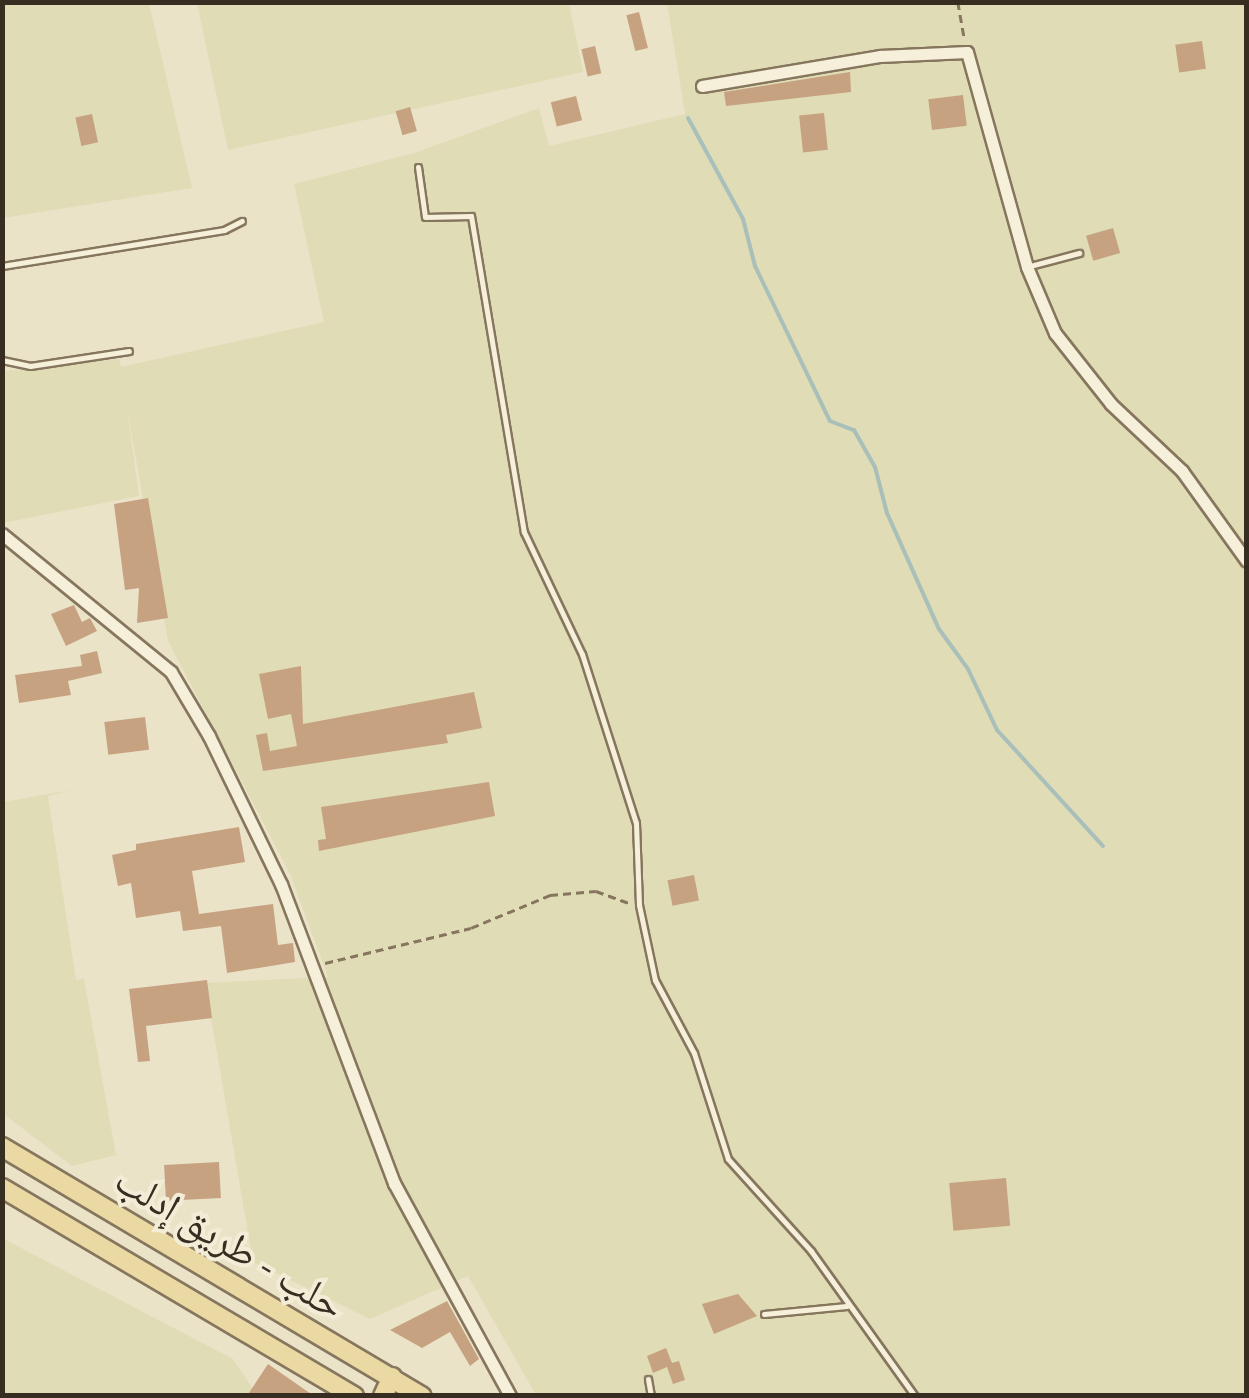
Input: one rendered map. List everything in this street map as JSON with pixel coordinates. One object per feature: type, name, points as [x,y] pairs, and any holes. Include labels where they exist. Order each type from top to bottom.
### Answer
[{"type":"main road","name":"حلب - طريق إدلب","points":[[2,1147],[422,1396]]},
{"type":"main road","name":"حلب - طريق إدلب","points":[[2,1188],[354,1396]]},
{"type":"main road","points":[[383,1396],[392,1378]]},
{"type":"street","points":[[702,86],[880,56],[967,52],[1027,267],[1055,333],[1081,371],[1182,471],[1246,560]]},
{"type":"street","points":[[2,534],[171,672],[217,752],[314,966],[394,1184],[510,1396]]},
{"type":"lane","points":[[418,166],[425,218],[471,216],[524,532],[582,654],[636,822],[639,905],[655,980],[694,1053],[728,1159],[812,1251],[847,1306],[915,1396]]},
{"type":"lane","points":[[2,266],[224,230],[242,221]]},
{"type":"lane","points":[[1027,267],[1078,253]]},
{"type":"lane","points":[[2,360],[30,366],[129,351]]},
{"type":"lane","points":[[764,1314],[847,1306]]},
{"type":"lane","points":[[648,1379],[651,1396]]},
{"type":"path","points":[[958,2],[967,52]]},
{"type":"path","points":[[314,966],[471,928],[550,895],[596,890],[639,905]]},
{"type":"shaded area","points":[[3,3],[149,3],[192,188],[3,218]]},
{"type":"shaded area","points":[[197,3],[569,3],[583,72],[228,150]]},
{"type":"shaded area","points":[[667,3],[1246,3],[1246,1395],[536,1395],[468,1276],[370,1319],[253,1262],[205,983],[328,977],[290,874],[168,641],[127,408],[139,496],[3,523],[3,371],[119,359],[121,367],[324,322],[294,184],[414,153],[539,108],[549,146],[685,114]]},
{"type":"shaded area","points":[[72,790],[48,796],[76,980],[84,979],[116,1155],[72,1166],[2,1113],[3,802]]},
{"type":"shaded area","points":[[2,1238],[233,1359],[257,1395],[3,1395]]},
{"type":"building","points":[[639,12],[648,48],[635,51],[626,15]]},
{"type":"building","points":[[1202,41],[1206,69],[1179,72],[1175,45]]},
{"type":"building","points":[[595,46],[601,73],[588,76],[581,49]]},
{"type":"building","points":[[850,72],[851,92],[726,106],[724,92]]},
{"type":"building","points":[[963,95],[967,126],[932,130],[928,99]]},
{"type":"building","points":[[576,96],[582,120],[557,127],[551,102]]},
{"type":"building","points":[[410,107],[417,131],[402,135],[396,111]]},
{"type":"building","points":[[824,113],[828,150],[803,152],[799,116]]},
{"type":"building","points":[[92,114],[98,142],[81,146],[75,118]]},
{"type":"building","points":[[1113,228],[1120,253],[1093,261],[1086,236]]},
{"type":"building","points":[[148,498],[168,618],[137,623],[139,588],[125,590],[114,504]]},
{"type":"building","points":[[74,605],[82,622],[90,618],[97,631],[66,646],[51,614]]},
{"type":"building","points":[[97,651],[102,673],[68,681],[71,695],[19,703],[15,675],[82,666],[80,655]]},
{"type":"building","points":[[301,666],[303,724],[474,692],[482,728],[446,735],[448,743],[263,771],[256,735],[267,733],[270,751],[297,746],[291,714],[268,719],[259,674]]},
{"type":"building","points":[[145,717],[149,750],[108,755],[104,722]]},
{"type":"building","points":[[489,782],[495,816],[319,851],[318,840],[326,839],[321,807]]},
{"type":"building","points":[[239,827],[245,862],[192,871],[199,914],[273,904],[278,945],[293,943],[295,962],[227,973],[221,926],[183,931],[180,911],[136,918],[131,883],[118,886],[112,855],[136,850],[136,844]]},
{"type":"building","points":[[694,875],[699,901],[672,906],[667,880]]},
{"type":"building","points":[[207,980],[212,1018],[146,1026],[150,1061],[138,1062],[129,989]]},
{"type":"building","points":[[219,1162],[221,1198],[166,1201],[164,1165]]},
{"type":"building","points":[[1006,1178],[1010,1226],[953,1231],[949,1183]]},
{"type":"building","points":[[738,1294],[757,1316],[714,1334],[702,1304]]},
{"type":"building","points":[[447,1301],[479,1359],[470,1366],[450,1332],[422,1348],[390,1330]]},
{"type":"building","points":[[666,1348],[672,1363],[679,1361],[685,1380],[673,1384],[667,1367],[653,1373],[647,1356]]},
{"type":"building","points":[[268,1364],[314,1396],[247,1396]]},
{"type":"waterway","points":[[688,118],[743,219],[755,266],[830,421],[854,430],[875,467],[887,513],[939,629],[968,669],[997,730],[1103,846]]}]
